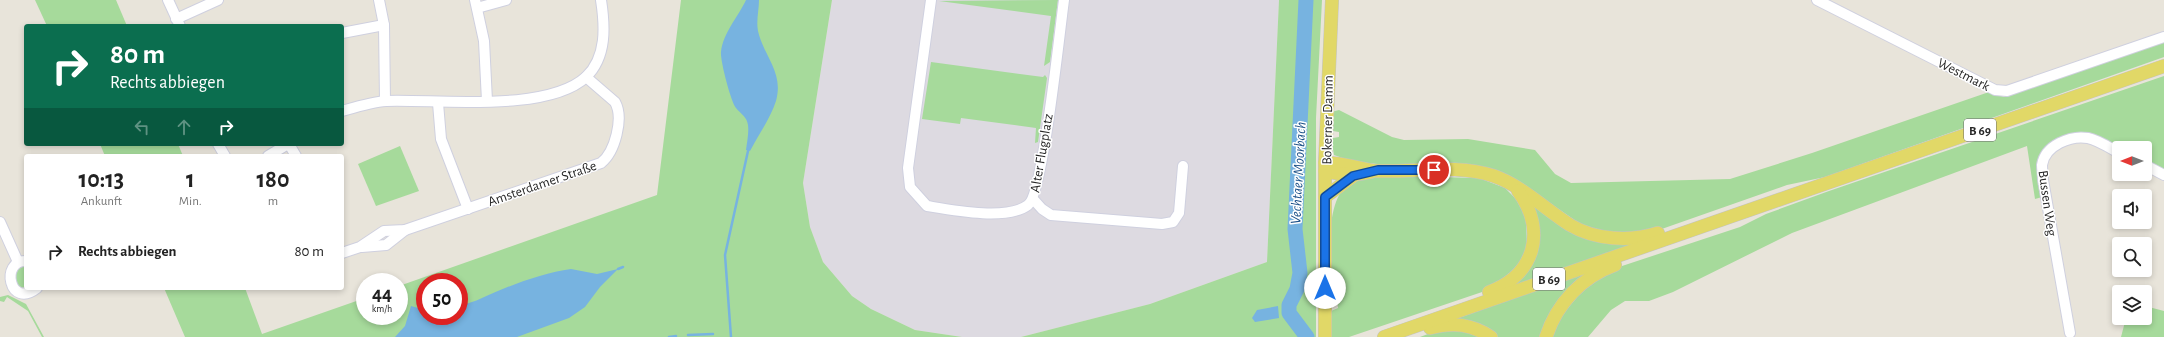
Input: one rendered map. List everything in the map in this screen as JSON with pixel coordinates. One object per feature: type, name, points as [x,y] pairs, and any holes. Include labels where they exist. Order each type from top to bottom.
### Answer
[{"type":"main road","name":"Bokerner Damm","points":[[1325,337],[1325,167],[1332,0]]},
{"type":"main road","name":"B 69","points":[[1384,337],[2164,66]]},
{"type":"main road","points":[[1325,167],[1340,175],[1353,176],[1378,170]]},
{"type":"main road","points":[[1325,167],[1378,170],[1466,171],[1494,176],[1514,186],[1571,225],[1589,233],[1605,237],[1636,238],[1651,236],[1691,223],[1706,224]]},
{"type":"main road","points":[[1325,197],[1353,176]]},
{"type":"main road","points":[[1427,322],[1443,309],[1501,287],[1509,282],[1525,266],[1533,246],[1534,229],[1530,210],[1514,186]]},
{"type":"main road","points":[[1546,337],[1564,302],[1575,289],[1590,276],[1605,268],[1658,249],[1671,237]]},
{"type":"main road","points":[[1402,337],[1449,324],[1465,325],[1481,330],[1491,337]]},
{"type":"street","points":[[168,0],[178,22],[218,0]]},
{"type":"street","points":[[379,0],[384,25],[385,101]]},
{"type":"street","points":[[487,101],[484,41],[476,4],[506,0]]},
{"type":"street","points":[[344,111],[385,101],[487,101],[539,97],[561,92],[586,77],[598,58],[604,38],[605,26],[601,0]]},
{"type":"street","name":"Alter Flugplatz","points":[[931,0],[908,168],[910,187],[926,206],[966,212],[1001,213],[1028,205],[1033,199],[1043,149],[1064,0]]},
{"type":"street","name":"Westmark","points":[[1817,0],[1996,90],[2007,91],[2164,37]]},
{"type":"street","points":[[344,33],[384,25]]},
{"type":"street","name":"Amsterdamer Straße","points":[[344,251],[360,247],[384,231],[405,230],[601,163],[608,158],[612,152],[619,117],[618,107],[586,77]]},
{"type":"street","points":[[438,102],[441,139],[468,209]]},
{"type":"street","name":"Bussen Weg","points":[[2070,333],[2043,180],[2042,164],[2046,155],[2058,143],[2073,137],[2090,138],[2112,149]]},
{"type":"street","points":[[272,154],[285,146]]},
{"type":"street","points":[[1033,199],[1042,209],[1051,214],[1162,224],[1173,222],[1179,214],[1183,166]]},
{"type":"street","points":[[2152,169],[2164,175]]},
{"type":"street","points":[[0,222],[22,262],[9,270],[4,285],[21,294],[32,292],[34,290]]},
{"type":"shaded area","points":[[832,0],[1279,0],[1267,262],[1150,304],[1021,337],[962,337],[915,330],[871,309],[852,296],[823,262],[810,227],[803,183]]},
{"type":"green space","points":[[35,0],[116,0],[126,24],[46,24]]},
{"type":"green space","points":[[681,0],[832,0],[803,183],[810,227],[823,262],[852,296],[871,309],[915,330],[962,337],[185,337],[165,290],[246,290],[262,334],[356,301],[356,325],[408,325],[408,283],[416,280],[416,325],[468,325],[468,273],[436,273],[657,195]]},
{"type":"green space","points":[[1058,0],[1050,62],[1044,66],[1051,16],[939,1]]},
{"type":"green space","points":[[1279,0],[1322,0],[1316,118],[1316,337],[1021,337],[1150,304],[1267,262]]},
{"type":"green space","points":[[2164,41],[2164,57],[1825,177],[1787,185],[1656,231],[1616,234],[1582,225],[1516,180],[1351,161],[1334,155],[1332,143],[1333,138],[1339,137],[1339,132],[1333,131],[1331,128],[1331,112],[1339,110],[1392,137],[1404,140],[1468,139],[1535,150],[1555,174],[1571,183],[1730,179],[1812,153],[1989,92],[2004,97]]},
{"type":"green space","points":[[931,62],[1043,77],[1045,75],[1047,78],[1038,142],[1035,143],[1036,128],[961,118],[960,124],[922,119]]},
{"type":"green space","points":[[2164,76],[2164,171],[2152,165],[2152,141],[2112,141],[2112,144],[2091,134],[2072,133],[2056,140],[2043,152],[2042,197],[2035,199],[2027,146],[1792,233],[1673,292],[1649,301],[1625,301],[1611,310],[1588,337],[1551,337],[1559,319],[1587,285],[1616,268],[1740,227],[1766,214]]},
{"type":"green space","points":[[101,146],[179,146],[182,154],[104,154]]},
{"type":"green space","points":[[400,146],[419,191],[376,206],[358,164]]},
{"type":"green space","points":[[1392,176],[1479,178],[1505,188],[1516,199],[1526,218],[1527,247],[1517,267],[1488,290],[1349,337],[1330,337],[1331,311],[1338,308],[1337,300],[1330,295],[1329,253],[1335,206],[1340,194],[1347,185],[1352,182],[1369,178]]},
{"type":"green space","points":[[1531,204],[1544,213],[1634,245],[1516,285],[1531,265]]},
{"type":"green space","points":[[24,266],[24,288],[16,287],[15,269]]},
{"type":"green space","points":[[1581,274],[1583,276],[1568,290],[1552,311],[1540,337],[1498,337],[1493,332],[1453,320]]},
{"type":"green space","points":[[8,295],[26,304],[44,337],[42,337],[28,311],[7,297],[4,302],[0,301],[0,297]]},
{"type":"green space","points":[[2152,308],[2164,311],[2164,337],[2121,337],[2124,325],[2152,325]]},
{"type":"green space","points":[[1441,329],[1465,330],[1481,337],[1420,337]]},
{"type":"water","points":[[746,0],[759,0],[757,27],[775,73],[778,91],[771,113],[750,151],[746,150],[748,125],[731,98],[721,56],[722,45],[725,38]]},
{"type":"water","points":[[571,269],[597,274],[618,269],[600,287],[585,307],[569,318],[517,337],[395,337],[405,325],[408,325],[408,316],[411,306],[416,307],[416,325],[468,325],[468,304],[525,280]]},
{"type":"water","points":[[1278,306],[1279,318],[1255,322],[1252,318],[1257,310]]},
{"type":"waterway","name":"Vechtaer Moorbach","points":[[1306,0],[1295,229],[1300,273],[1297,289],[1289,305],[1289,313],[1307,337]]},
{"type":"waterway","points":[[731,337],[725,255],[748,151]]},
{"type":"waterway","points":[[618,269],[623,267]]},
{"type":"waterway","points":[[688,335],[713,334]]},
{"type":"waterway","points":[[669,337],[676,336]]},
{"type":"route","points":[[1325,288],[1325,197],[1353,176],[1378,170],[1434,170]]}]
